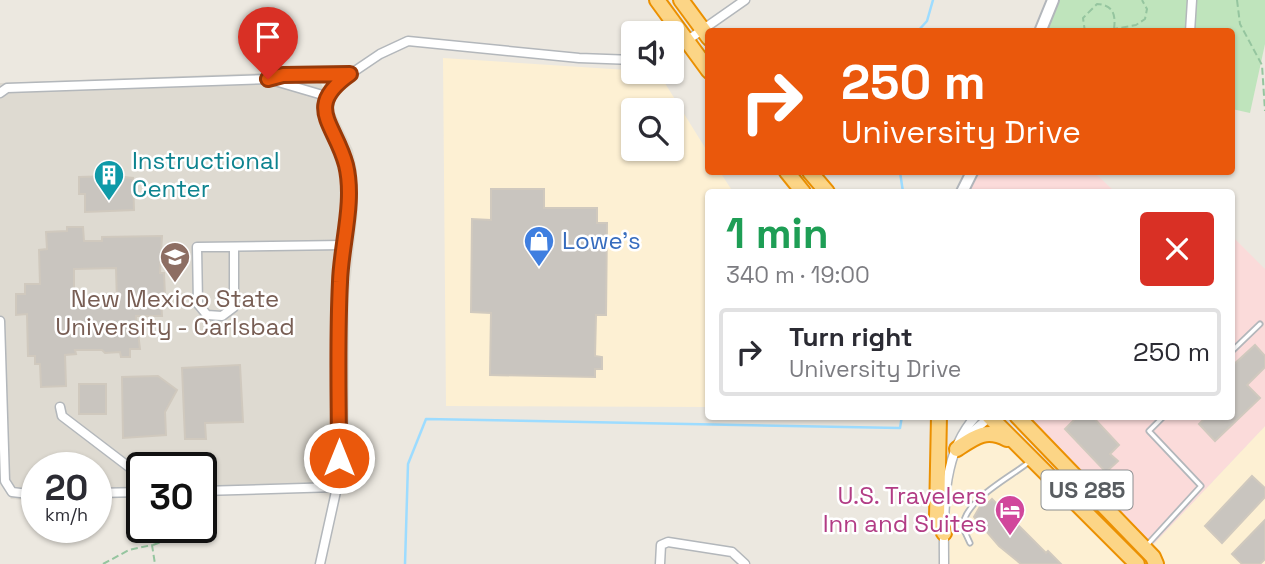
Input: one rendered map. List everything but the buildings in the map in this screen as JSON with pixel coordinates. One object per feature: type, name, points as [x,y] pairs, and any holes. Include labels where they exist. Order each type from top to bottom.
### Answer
[{"type":"highway","points":[[657,0],[705,66]]},
{"type":"highway","points":[[681,0],[705,34]]},
{"type":"highway","points":[[789,175],[800,189]]},
{"type":"highway","points":[[813,175],[824,189]]},
{"type":"highway","points":[[939,420],[937,517],[944,533]]},
{"type":"highway","name":"US 285","points":[[993,420],[1135,562]]},
{"type":"highway","name":"US 285","points":[[1021,420],[1144,548],[1156,564]]},
{"type":"highway","points":[[957,449],[980,434],[995,434],[1014,443]]},
{"type":"street","points":[[712,28],[745,0]]},
{"type":"street","points":[[1042,28],[1053,0]]},
{"type":"street","points":[[1190,28],[1192,0]]},
{"type":"street","points":[[684,45],[705,34]]},
{"type":"street","points":[[320,564],[337,486],[340,283],[347,169],[325,113],[326,96],[350,74],[397,44],[408,41],[579,58],[621,60]]},
{"type":"street","points":[[0,93],[7,88],[350,74]]},
{"type":"street","points":[[268,79],[326,96]]},
{"type":"street","points":[[234,247],[234,307],[229,313],[215,316],[201,311],[198,304],[197,247],[344,245]]},
{"type":"street","points":[[0,321],[5,481],[12,492],[21,493]]},
{"type":"street","points":[[60,407],[62,416],[126,465]]},
{"type":"street","points":[[944,564],[946,490],[961,437],[973,420]]},
{"type":"street","points":[[957,449],[968,435],[986,420]]},
{"type":"street","points":[[217,490],[337,486]]},
{"type":"street","points":[[660,564],[661,545],[668,542],[732,552],[745,564]]},
{"type":"lane","points":[[1235,348],[1260,324]]},
{"type":"lane","points":[[1135,562],[1144,548],[1202,486],[1149,430],[1160,420]]},
{"type":"lane","points":[[970,543],[963,527],[967,513],[989,491],[1031,461]]},
{"type":"path","points":[[1123,28],[1136,25],[1145,19],[1147,9],[1142,0]]},
{"type":"path","points":[[1237,0],[1240,24],[1262,65],[1265,111]]},
{"type":"path","points":[[1084,28],[1083,18],[1097,4],[1112,10],[1115,15],[1114,28]]},
{"type":"path","points":[[103,564],[129,550],[158,543]]},
{"type":"path","points":[[152,545],[155,564]]},
{"type":"shaded area","points":[[443,58],[621,70],[621,84],[665,84],[674,98],[621,98],[621,161],[684,161],[684,114],[705,148],[705,175],[722,175],[731,189],[705,189],[705,407],[446,406]]},
{"type":"shaded area","name":"New Mexico State University - Carlsbad","points":[[315,71],[353,150],[357,170],[358,211],[349,295],[349,491],[217,495],[217,452],[126,452],[126,498],[112,498],[112,452],[21,452],[21,500],[11,499],[0,482],[0,83]]},
{"type":"shaded area","points":[[970,175],[1097,175],[1112,189],[964,189]]},
{"type":"shaded area","points":[[1235,239],[1265,269],[1265,426],[1147,551],[1020,420],[1235,420]]},
{"type":"shaded area","points":[[1265,426],[1265,564],[1156,564],[1147,551]]},
{"type":"shaded area","points":[[1002,436],[1137,564],[944,564],[945,501],[957,449]]},
{"type":"green space","points":[[1053,0],[1265,0],[1265,44],[1250,113],[1235,110],[1235,28],[1042,28]]},
{"type":"waterway","points":[[921,28],[927,21],[933,0]]},
{"type":"waterway","points":[[900,175],[903,189]]},
{"type":"waterway","points":[[405,564],[408,464],[426,419],[900,428],[901,420]]},
{"type":"place","name":"Instructional Center","points":[[109,202]]},
{"type":"place","name":"Lowe's","points":[[539,268]]},
{"type":"place","name":"New Mexico State University - Carlsbad","points":[[175,284]]},
{"type":"place","name":"U.S. Travelers Inn and Suites","points":[[1010,537]]},
{"type":"route","points":[[268,79],[283,75],[350,74],[332,88],[324,105],[327,121],[343,155],[348,180],[340,283],[339,458]]}]
